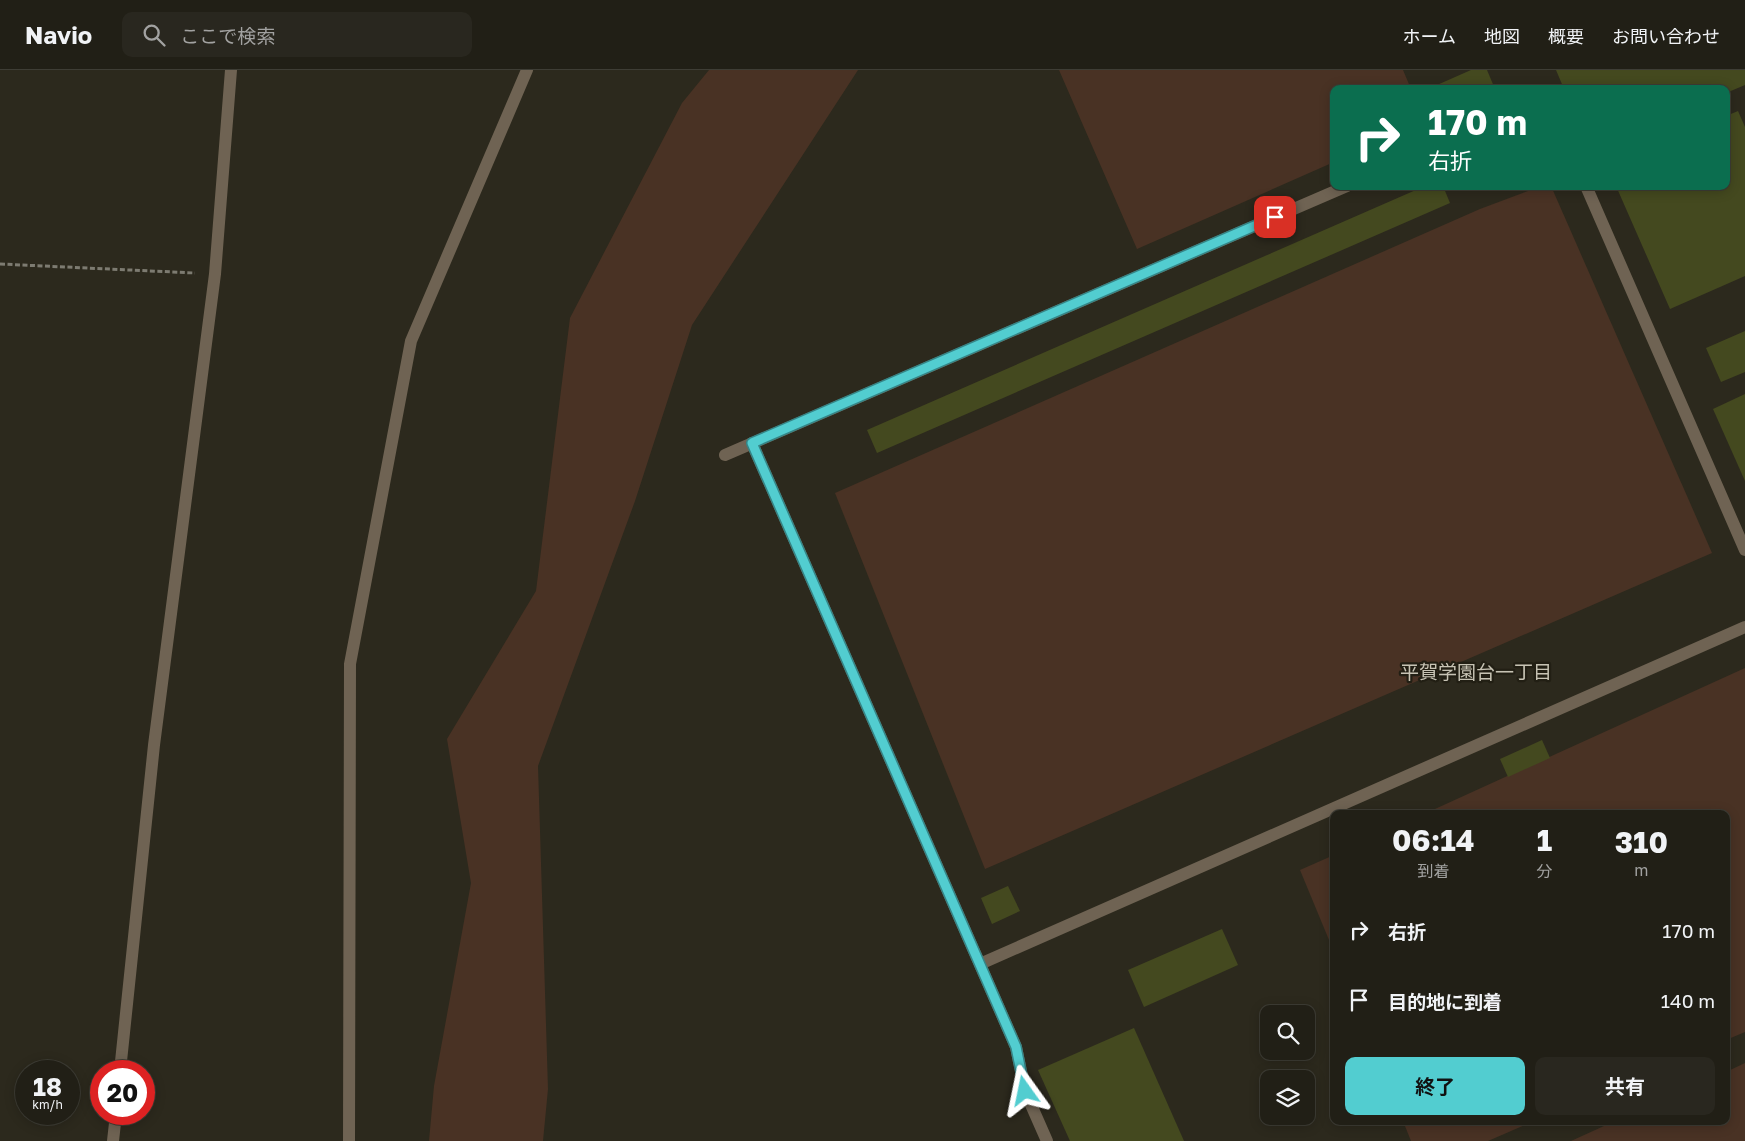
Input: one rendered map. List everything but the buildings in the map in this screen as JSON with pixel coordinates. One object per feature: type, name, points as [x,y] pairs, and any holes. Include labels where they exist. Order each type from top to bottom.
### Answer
[{"type":"street","points":[[121,1060],[154,745],[215,274],[230,70]]},
{"type":"street","points":[[349,1141],[350,664],[411,341],[526,70]]},
{"type":"street","points":[[725,455],[1339,190]]},
{"type":"street","points":[[1588,190],[1745,550]]},
{"type":"street","points":[[752,443],[1016,1047],[1025,1091],[1047,1141]]},
{"type":"street","points":[[980,964],[1745,627]]},
{"type":"street","points":[[113,1141],[115,1125]]},
{"type":"path","points":[[0,264],[215,274]]},
{"type":"shaded area","points":[[709,70],[858,70],[692,325],[635,501],[538,766],[548,1089],[543,1141],[429,1141],[434,1086],[471,883],[447,739],[536,591],[570,318],[682,103]]},
{"type":"shaded area","points":[[1059,70],[1403,70],[1409,85],[1330,85],[1330,164],[1137,249]]},
{"type":"shaded area","points":[[1530,190],[1553,190],[1712,553],[985,869],[835,493],[1480,209]]},
{"type":"shaded area","points":[[1745,668],[1745,1032],[1730,1038],[1730,810],[1433,810]]},
{"type":"shaded area","points":[[1330,857],[1330,942],[1300,870]]},
{"type":"shaded area","points":[[1745,1063],[1745,1141],[1571,1141],[1606,1125],[1730,1125],[1730,1070]]},
{"type":"shaded area","points":[[1405,1125],[1525,1125],[1488,1141],[1411,1141]]},
{"type":"district","name":"平賀学園台一丁目","points":[[1476,672]]},
{"type":"route","points":[[1025,1091],[1016,1047],[752,443],[1275,217]]}]
